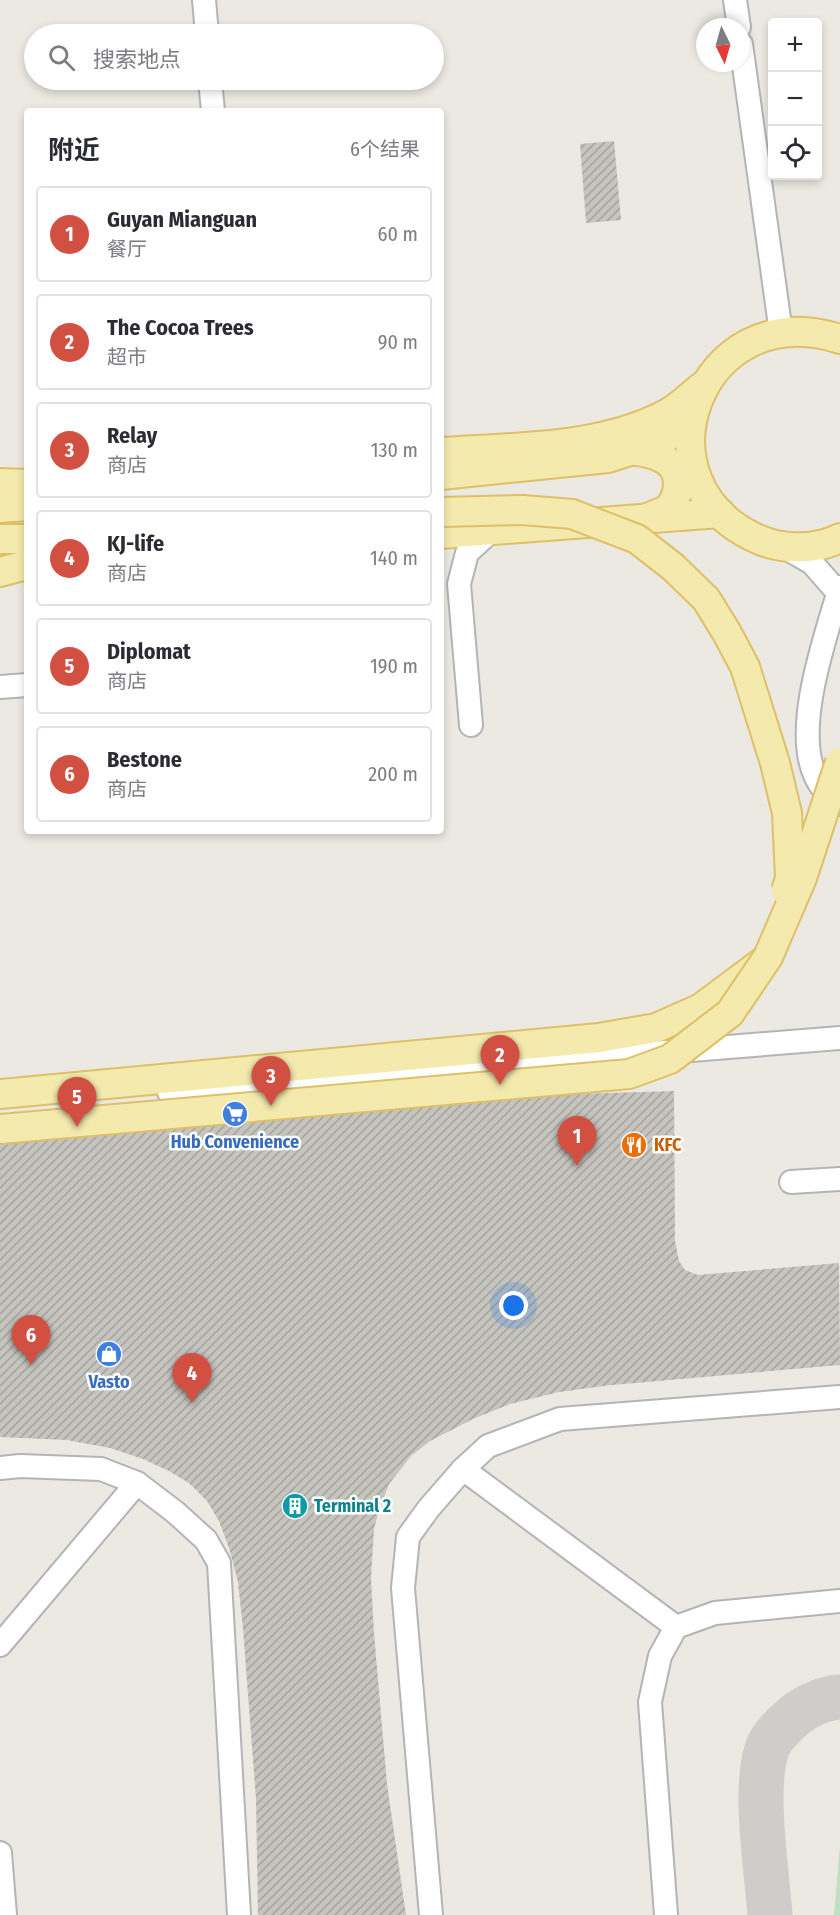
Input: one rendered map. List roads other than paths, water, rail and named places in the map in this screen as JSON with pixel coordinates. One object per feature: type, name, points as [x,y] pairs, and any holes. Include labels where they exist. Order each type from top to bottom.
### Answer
[{"type":"main road","points":[[840,339],[807,331],[781,333],[757,339],[741,347],[716,369],[706,383],[693,415],[691,450],[694,467],[709,499],[720,513],[748,535],[782,546],[800,547],[818,545],[840,538]]},
{"type":"main road","points":[[444,452],[574,442],[635,428],[669,412],[706,383]]},
{"type":"main road","points":[[444,475],[608,458],[658,442],[677,431],[693,415]]},
{"type":"main road","points":[[574,442],[636,450],[665,458],[676,472],[677,492],[669,509],[645,519]]},
{"type":"main road","points":[[0,483],[24,484]]},
{"type":"main road","points":[[0,508],[24,506]]},
{"type":"main road","points":[[0,1094],[599,1038],[656,1028],[700,1008],[768,957],[790,878],[788,813],[745,668],[728,633],[706,599],[674,567],[637,539],[572,514],[523,510],[444,512]]},
{"type":"main road","points":[[444,534],[720,513]]},
{"type":"main road","points":[[0,539],[24,539]]},
{"type":"main road","points":[[0,572],[24,566]]},
{"type":"main road","points":[[0,1129],[629,1074],[670,1059],[730,1013],[768,957],[802,878],[840,762]]},
{"type":"street","points":[[204,0],[206,24]]},
{"type":"street","points":[[735,0],[738,18]]},
{"type":"street","points":[[745,72],[781,333]]},
{"type":"street","points":[[211,90],[213,108]]},
{"type":"street","points":[[471,725],[459,584],[467,553],[491,531]]},
{"type":"street","points":[[782,546],[812,563],[839,592],[809,705],[808,728],[809,756],[815,776],[840,808]]},
{"type":"street","points":[[0,687],[24,685]]},
{"type":"street","points":[[0,1106],[840,1038]]},
{"type":"street","points":[[790,1182],[840,1179]]},
{"type":"street","points":[[430,1915],[403,1588],[408,1537],[429,1508],[463,1469],[488,1446],[560,1419],[840,1396]]},
{"type":"street","points":[[0,1468],[20,1466],[101,1469],[137,1483],[175,1512],[206,1540],[219,1563],[239,1915]]},
{"type":"street","points":[[463,1469],[676,1627]]},
{"type":"street","points":[[0,1645],[137,1483]]},
{"type":"street","points":[[666,1915],[650,1702],[660,1656],[676,1627],[716,1613],[840,1601]]},
{"type":"street","points":[[0,1853],[5,1915]]},
{"type":"place","name":"The Cocoa Trees","points":[[500,1085]]},
{"type":"place","name":"Relay","points":[[271,1106]]},
{"type":"place","name":"Hub Convenience","points":[[235,1114]]},
{"type":"place","name":"Diplomat","points":[[77,1127]]},
{"type":"place","name":"KFC","points":[[634,1145]]},
{"type":"place","name":"Guyan Mianguan","points":[[577,1166]]},
{"type":"place","name":"Vasto","points":[[109,1354]]},
{"type":"place","name":"Bestone","points":[[31,1365]]},
{"type":"place","name":"KJ-life","points":[[192,1403]]},
{"type":"place","name":"Terminal 2","points":[[295,1506]]}]
